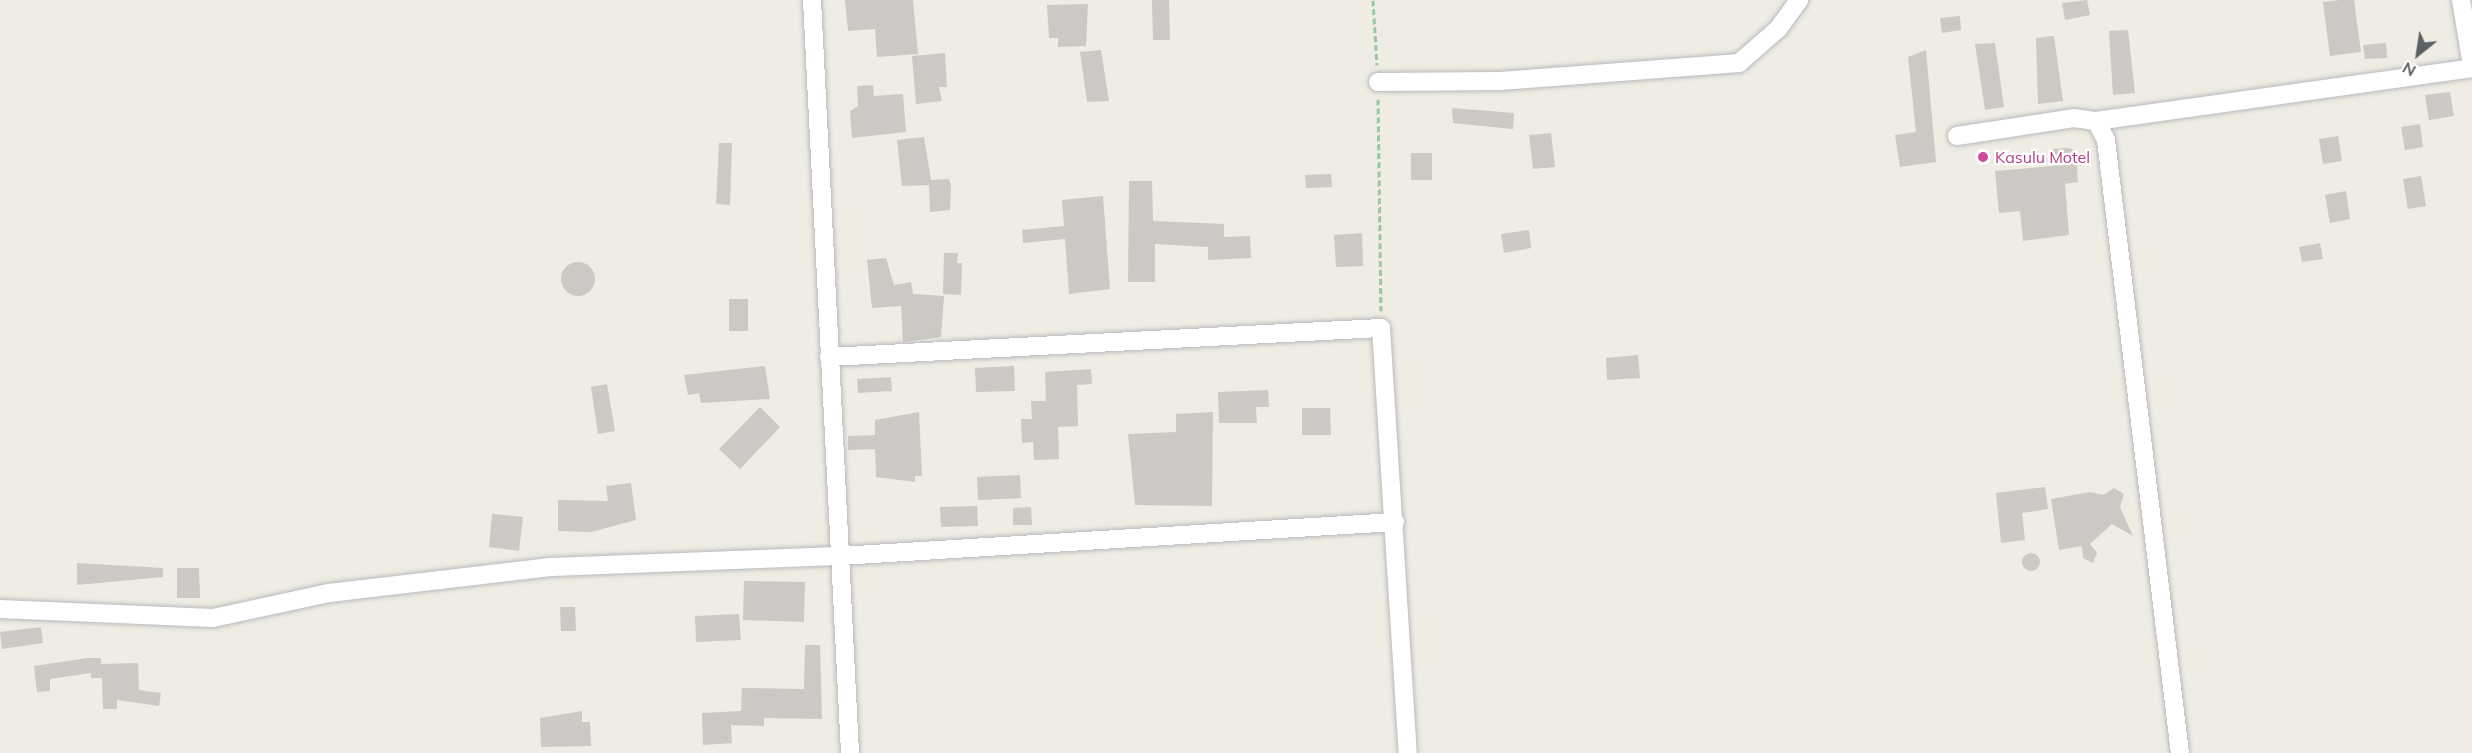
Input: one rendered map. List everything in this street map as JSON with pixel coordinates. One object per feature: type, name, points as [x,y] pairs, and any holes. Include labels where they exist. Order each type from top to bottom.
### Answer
[{"type":"street","points":[[812,0],[850,753]]},
{"type":"street","points":[[1378,82],[1500,81],[1738,63],[1778,29],[1799,0]]},
{"type":"street","points":[[1957,136],[2074,118],[2096,121],[2472,67],[2461,0]]},
{"type":"street","points":[[2096,121],[2106,140],[2180,753]]},
{"type":"street","points":[[829,357],[1381,328],[1408,753]]},
{"type":"street","points":[[0,609],[213,618],[329,592],[552,567],[840,556],[1395,522]]},
{"type":"path","points":[[1373,0],[1378,82],[1381,328]]},
{"type":"building","points":[[845,0],[913,0],[918,54],[877,57],[875,29],[848,31]]},
{"type":"building","points":[[1152,0],[1169,0],[1170,40],[1153,40]]},
{"type":"building","points":[[2087,0],[2090,15],[2065,20],[2062,3]]},
{"type":"building","points":[[2354,0],[2361,52],[2330,56],[2323,2]]},
{"type":"building","points":[[1088,4],[1086,46],[1058,47],[1058,38],[1049,38],[1047,5]]},
{"type":"building","points":[[1960,16],[1961,30],[1942,33],[1940,18]]},
{"type":"building","points":[[2128,30],[2135,93],[2113,95],[2109,31]]},
{"type":"building","points":[[2054,36],[2063,101],[2038,104],[2036,38]]},
{"type":"building","points":[[1995,43],[2004,107],[1985,110],[1975,44]]},
{"type":"building","points":[[2386,43],[2387,58],[2365,59],[2363,45]]},
{"type":"building","points":[[1101,50],[1109,101],[1087,102],[1080,52]]},
{"type":"building","points":[[1926,50],[1936,162],[1900,167],[1895,135],[1916,132],[1908,57]]},
{"type":"building","points":[[945,53],[947,87],[939,87],[942,101],[916,104],[912,56]]},
{"type":"building","points":[[873,85],[874,96],[903,94],[906,132],[852,138],[850,111],[858,106],[857,86]]},
{"type":"building","points":[[2450,92],[2454,116],[2429,120],[2425,95]]},
{"type":"building","points":[[1452,108],[1514,113],[1513,129],[1453,123]]},
{"type":"building","points":[[2420,124],[2423,147],[2405,150],[2401,127]]},
{"type":"building","points":[[1551,133],[1555,167],[1533,169],[1529,135]]},
{"type":"building","points":[[2338,136],[2342,161],[2323,164],[2319,139]]},
{"type":"building","points":[[924,137],[931,180],[949,179],[950,210],[930,212],[929,185],[902,186],[897,140]]},
{"type":"building","points":[[719,143],[732,143],[730,205],[716,204]]},
{"type":"building","points":[[2068,148],[2076,151],[2078,182],[2065,184],[2069,235],[2023,241],[2020,211],[1999,213],[1995,171],[2053,166],[2052,149]]},
{"type":"building","points":[[1411,153],[1432,153],[1432,180],[1411,180]]},
{"type":"building","points":[[1331,174],[1332,187],[1306,188],[1305,175]]},
{"type":"building","points":[[2421,176],[2426,206],[2408,209],[2403,179]]},
{"type":"building","points":[[1129,181],[1152,181],[1153,221],[1224,224],[1224,237],[1250,236],[1251,258],[1208,260],[1208,247],[1155,244],[1155,282],[1128,282]]},
{"type":"building","points":[[2346,191],[2350,219],[2330,223],[2325,195]]},
{"type":"building","points":[[1103,196],[1110,289],[1069,294],[1065,239],[1023,243],[1022,230],[1064,226],[1062,200]]},
{"type":"building","points":[[1529,230],[1531,248],[1504,253],[1501,234]]},
{"type":"building","points":[[1362,233],[1363,266],[1336,267],[1334,235]]},
{"type":"building","points":[[2320,243],[2323,259],[2302,262],[2299,247]]},
{"type":"building","points":[[944,253],[958,253],[957,263],[962,263],[961,295],[943,294]]},
{"type":"building","points":[[886,258],[894,285],[911,282],[913,294],[944,296],[941,337],[903,342],[901,306],[872,308],[867,260]]},
{"type":"building","points":[[578,262],[590,267],[595,279],[590,291],[578,296],[566,291],[561,279],[566,267]]},
{"type":"building","points":[[729,299],[748,299],[748,331],[729,331]]},
{"type":"building","points":[[1638,355],[1640,378],[1607,380],[1606,358]]},
{"type":"building","points":[[765,366],[770,399],[701,403],[699,393],[688,395],[684,375]]},
{"type":"building","points":[[1014,366],[1015,391],[976,392],[975,368]]},
{"type":"building","points":[[1091,369],[1092,384],[1077,385],[1078,426],[1058,427],[1059,459],[1034,460],[1033,442],[1022,443],[1021,419],[1032,419],[1031,401],[1046,401],[1045,372]]},
{"type":"building","points":[[891,377],[892,391],[858,393],[857,379]]},
{"type":"building","points":[[607,384],[615,431],[598,434],[591,387]]},
{"type":"building","points":[[1268,390],[1269,407],[1256,407],[1257,423],[1219,423],[1218,392]]},
{"type":"building","points":[[760,407],[780,427],[740,469],[719,449]]},
{"type":"building","points":[[1302,408],[1330,408],[1331,435],[1302,435]]},
{"type":"building","points":[[919,412],[922,476],[915,476],[915,482],[876,477],[875,449],[848,450],[848,436],[875,435],[875,420]]},
{"type":"building","points":[[1213,412],[1212,506],[1135,505],[1128,434],[1176,432],[1176,414]]},
{"type":"building","points":[[1020,475],[1021,498],[978,500],[977,477]]},
{"type":"building","points":[[631,483],[636,520],[591,532],[558,531],[558,500],[608,501],[606,486]]},
{"type":"building","points":[[2045,487],[2048,509],[2022,513],[2025,540],[2001,543],[1996,493]]},
{"type":"building","points":[[2114,488],[2124,494],[2120,507],[2133,536],[2112,524],[2090,544],[2097,553],[2093,563],[2083,558],[2082,546],[2059,550],[2051,499],[2090,492],[2103,495]]},
{"type":"building","points":[[977,506],[978,526],[941,527],[940,507]]},
{"type":"building","points":[[1031,507],[1032,525],[1013,525],[1013,508]]},
{"type":"building","points":[[492,514],[523,517],[519,551],[489,547]]},
{"type":"building","points":[[2027,553],[2035,553],[2040,558],[2038,569],[2027,571],[2022,566],[2022,558]]},
{"type":"building","points":[[77,563],[163,568],[163,577],[77,585]]},
{"type":"building","points":[[177,568],[199,568],[200,598],[177,598]]},
{"type":"building","points":[[744,581],[805,582],[804,622],[743,620]]},
{"type":"building","points":[[560,607],[575,607],[576,631],[561,631]]},
{"type":"building","points":[[739,614],[741,640],[696,642],[695,616]]},
{"type":"building","points":[[41,627],[43,643],[2,649],[0,632]]},
{"type":"building","points":[[805,645],[820,645],[822,719],[764,718],[764,726],[731,725],[732,743],[703,745],[702,713],[741,711],[742,688],[804,689]]},
{"type":"building","points":[[101,658],[101,664],[138,663],[139,690],[161,693],[159,706],[117,700],[117,709],[103,709],[102,678],[91,678],[91,673],[50,679],[50,691],[37,692],[34,666]]},
{"type":"building","points":[[582,711],[582,722],[590,722],[591,746],[541,747],[540,718]]},
{"type":"place","name":"Kasulu Motel","points":[[1983,157]]}]
